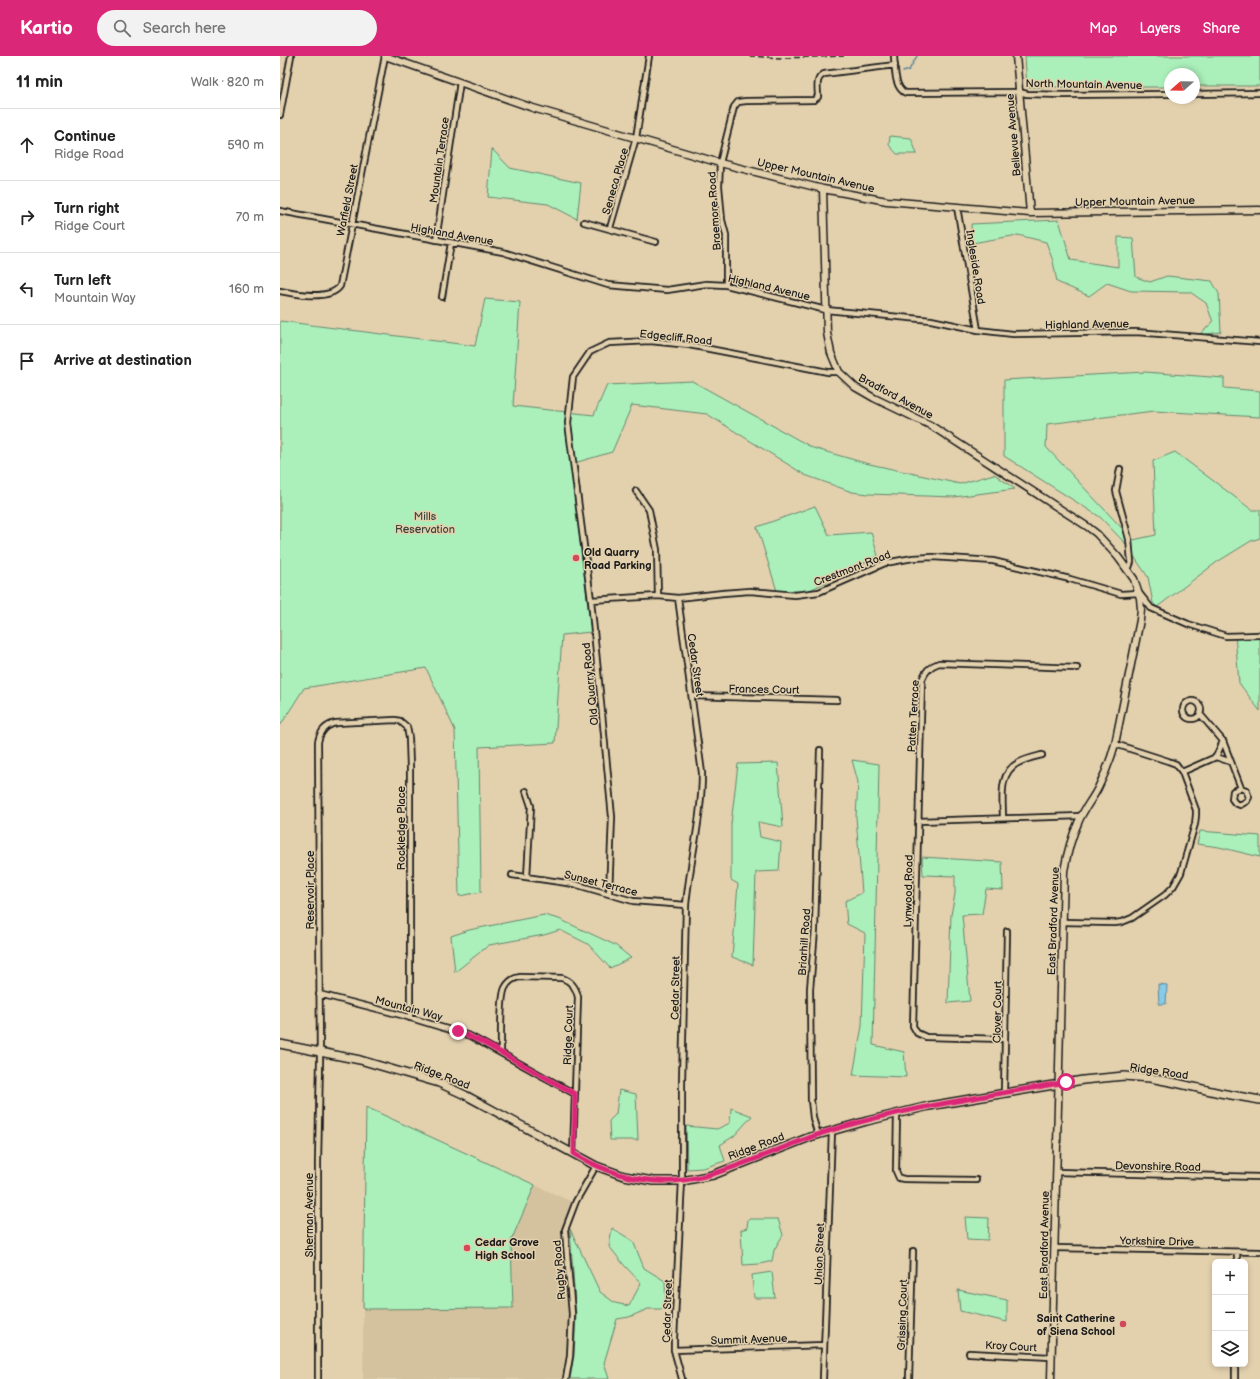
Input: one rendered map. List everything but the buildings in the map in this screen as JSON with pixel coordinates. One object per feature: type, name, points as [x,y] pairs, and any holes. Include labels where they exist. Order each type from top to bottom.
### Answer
[{"type":"main road","name":"Ridge Road","points":[[280,1044],[384,1067],[448,1087],[596,1166],[620,1175],[643,1180],[663,1181],[702,1177],[723,1171],[832,1130],[929,1106],[1096,1078],[1135,1077],[1165,1080],[1220,1093],[1260,1100]]},
{"type":"street","points":[[280,115],[291,56]]},
{"type":"street","name":"Upper Mountain Avenue","points":[[385,56],[533,108],[720,163],[823,189],[887,201],[1030,213],[1260,210]]},
{"type":"street","name":"Warfield Street","points":[[280,291],[326,295],[337,290],[341,282],[385,56]]},
{"type":"street","name":"Seneca Place","points":[[610,228],[636,138],[649,56]]},
{"type":"street","points":[[894,56],[895,65]]},
{"type":"street","name":"Bellevue Avenue","points":[[1016,56],[1030,213]]},
{"type":"street","name":"North Mountain Avenue","points":[[895,65],[899,89],[906,93],[1019,92],[1027,94],[1063,95],[1164,94]]},
{"type":"street","name":"Braemore Road","points":[[726,285],[726,236],[721,213],[719,186],[720,163],[734,107],[738,102],[746,101],[814,100],[818,96],[817,80],[824,74],[895,65]]},
{"type":"street","name":"Mountain Terrace","points":[[436,240],[460,82]]},
{"type":"street","points":[[1200,94],[1260,93]]},
{"type":"street","name":"Bradford Avenue","points":[[823,189],[828,345],[839,372],[845,379],[864,393],[930,425],[1041,497]]},
{"type":"street","name":"Ingleside Road","points":[[957,207],[978,330]]},
{"type":"street","name":"Highland Avenue","points":[[280,211],[503,252],[608,285],[667,290],[706,284],[726,285],[826,310],[931,320],[978,330],[1013,334],[1136,332],[1260,342]]},
{"type":"street","name":"Seneca Place","points":[[584,222],[656,242]]},
{"type":"street","points":[[442,297],[451,243]]},
{"type":"street","name":"Edgecliff Road","points":[[574,473],[568,423],[573,377],[590,352],[609,343],[650,342],[689,345],[828,372],[839,372]]},
{"type":"street","points":[[1120,469],[1116,491],[1129,539],[1131,562],[1128,570]]},
{"type":"street","name":"Old Quarry Road","points":[[574,473],[591,600],[612,817],[609,894]]},
{"type":"street","points":[[636,491],[649,510],[657,550],[658,596]]},
{"type":"street","name":"East Bradford Avenue","points":[[1041,497],[1088,527],[1112,550],[1136,583],[1139,593],[1141,614],[1115,744],[1109,763],[1098,788],[1081,816],[1071,840],[1063,881],[1051,1379]]},
{"type":"street","name":"Crestmont Road","points":[[591,600],[658,596],[678,598],[723,592],[750,591],[795,595],[819,592],[885,563],[913,558],[933,557],[994,561],[1070,579],[1121,594],[1139,593]]},
{"type":"street","points":[[1139,593],[1151,608],[1188,624],[1226,636],[1260,635]]},
{"type":"street","name":"Cedar Street","points":[[678,598],[700,753],[702,783],[686,905],[682,1082],[682,1180],[674,1338],[674,1350],[682,1379]]},
{"type":"street","name":"Patten Terrace","points":[[918,821],[922,680],[924,673],[929,668],[939,663],[1077,668]]},
{"type":"street","name":"Frances Court","points":[[692,696],[836,700]]},
{"type":"street","points":[[1200,714],[1193,719],[1187,717],[1183,712],[1183,706],[1190,700],[1199,703],[1201,708],[1200,714],[1223,741],[1241,788]]},
{"type":"street","name":"Rockledge Place","points":[[323,730],[336,722],[395,720],[400,721],[407,727],[410,767],[410,1018]]},
{"type":"street","name":"Reservoir Place","points":[[319,1052],[318,742],[323,730]]},
{"type":"street","points":[[1216,757],[1223,741]]},
{"type":"street","points":[[1062,922],[1111,923],[1122,922],[1135,916],[1173,887],[1181,873],[1195,826],[1196,810],[1182,772],[1178,766],[1172,762],[1115,744]]},
{"type":"street","name":"Briarhill Road","points":[[818,1135],[813,1118],[811,1100],[810,989],[815,930],[820,750]]},
{"type":"street","points":[[1003,818],[1003,785],[1007,773],[1019,762],[1042,754]]},
{"type":"street","points":[[1182,772],[1216,757],[1231,762]]},
{"type":"street","points":[[526,791],[531,806],[527,877]]},
{"type":"street","points":[[918,821],[1081,816]]},
{"type":"street","name":"Lynwood Road","points":[[918,821],[914,1028],[919,1035],[926,1037],[1005,1039]]},
{"type":"street","name":"Sunset Terrace","points":[[512,875],[574,884],[633,901],[686,905]]},
{"type":"street","name":"Clover Court","points":[[1004,1093],[1007,931]]},
{"type":"street","name":"Ridge Court","points":[[500,1052],[503,992],[508,983],[520,977],[562,978],[568,981],[575,988],[578,997],[574,1154]]},
{"type":"street","name":"Mountain Way","points":[[319,994],[410,1018],[470,1036],[575,1094]]},
{"type":"street","name":"Sherman Avenue","points":[[318,1379],[319,1052]]},
{"type":"street","points":[[896,1114],[896,1171],[900,1178],[976,1180]]},
{"type":"street","name":"Union Street","points":[[823,1379],[832,1130]]},
{"type":"street","name":"Rugby Road","points":[[566,1379],[570,1356],[572,1314],[565,1230],[576,1201],[596,1166]]},
{"type":"street","name":"Devonshire Road","points":[[1056,1172],[1260,1177]]},
{"type":"street","name":"Yorkshire Drive","points":[[1054,1248],[1260,1252]]},
{"type":"street","name":"Grissing Court","points":[[909,1379],[913,1251]]},
{"type":"street","points":[[1237,1252],[1237,1259]]},
{"type":"street","name":"Summit Avenue","points":[[674,1350],[824,1346]]},
{"type":"street","name":"Kroy Court","points":[[969,1353],[1052,1357]]},
{"type":"street","points":[[1235,1379],[1236,1367]]},
{"type":"shaded area","name":"Cedar Grove High School","points":[[366,1107],[570,1201],[570,1229],[576,1316],[574,1355],[570,1379],[363,1379]]},
{"type":"green space","points":[[1025,56],[1260,56],[1260,86],[1200,86],[1200,68],[1164,68],[1164,87],[1027,87]]},
{"type":"green space","points":[[890,136],[911,138],[917,154],[897,154],[889,145]]},
{"type":"green space","points":[[492,149],[510,168],[581,183],[577,219],[548,204],[488,197]]},
{"type":"green space","points":[[1059,220],[1071,260],[1118,267],[1118,237],[1133,238],[1136,277],[1150,282],[1167,276],[1212,281],[1219,294],[1221,332],[1199,335],[1213,322],[1206,303],[1190,292],[1131,291],[1107,283],[1089,296],[1057,282],[1053,261],[1046,242],[1018,235],[972,243],[971,224]]},
{"type":"green space","name":"Mills Reservation","points":[[485,299],[520,302],[513,406],[594,415],[607,385],[692,381],[813,448],[865,463],[960,484],[994,474],[1015,489],[954,497],[852,492],[805,475],[707,414],[632,405],[612,452],[571,464],[591,632],[562,635],[555,743],[479,747],[481,892],[459,896],[455,730],[426,668],[304,688],[280,726],[280,321],[475,346]]},
{"type":"green space","points":[[1145,372],[1224,378],[1224,388],[1260,391],[1260,417],[1154,411],[1047,424],[1046,447],[1133,540],[1156,535],[1153,461],[1175,452],[1252,510],[1260,510],[1260,538],[1251,541],[1217,562],[1157,607],[1153,603],[1148,577],[1125,543],[1100,517],[1004,456],[1004,380]]},
{"type":"green space","points":[[815,506],[829,535],[871,532],[878,556],[808,591],[777,591],[757,527]]},
{"type":"green space","points":[[1260,631],[1260,711],[1239,683],[1235,634]]},
{"type":"green space","points":[[852,760],[879,764],[873,1045],[904,1052],[906,1077],[853,1075],[862,1026],[865,933],[847,924],[845,901],[862,893],[856,817],[858,782]]},
{"type":"green space","points":[[778,763],[783,827],[758,822],[760,837],[781,842],[779,871],[756,872],[753,965],[732,957],[738,884],[731,880],[731,824],[738,764]]},
{"type":"green space","points":[[1200,831],[1260,836],[1260,857],[1219,847],[1197,844]]},
{"type":"green space","points":[[922,857],[1002,862],[1003,890],[986,889],[982,914],[962,915],[970,1001],[948,1003],[951,915],[955,894],[955,876],[923,875]]},
{"type":"green space","points":[[544,915],[559,919],[615,945],[631,958],[610,968],[588,944],[560,930],[544,935],[489,945],[455,972],[451,936],[469,930]]},
{"type":"green space","points":[[619,1090],[636,1094],[638,1140],[610,1140],[609,1121],[616,1114]]},
{"type":"green space","points":[[366,1107],[535,1185],[511,1241],[513,1308],[363,1309]]},
{"type":"green space","points":[[731,1108],[752,1116],[734,1136],[720,1145],[725,1161],[703,1168],[687,1169],[686,1126],[717,1129],[730,1123]]},
{"type":"green space","points":[[965,1217],[989,1218],[988,1240],[967,1239]]},
{"type":"green space","points":[[748,1219],[778,1219],[783,1235],[774,1250],[772,1261],[760,1264],[743,1265],[741,1230],[747,1228]]},
{"type":"green space","points":[[612,1228],[633,1241],[644,1268],[665,1281],[666,1309],[648,1309],[629,1317],[617,1319],[604,1363],[609,1379],[570,1379],[574,1355],[576,1316],[570,1229],[600,1292],[615,1303],[629,1306],[641,1283],[609,1246]]},
{"type":"green space","points":[[772,1272],[775,1298],[754,1298],[752,1275]]},
{"type":"green space","points":[[958,1290],[1007,1300],[1007,1322],[960,1311]]},
{"type":"water","points":[[1158,984],[1167,985],[1166,1004],[1159,1004]]},
{"type":"waterway","points":[[903,72],[909,70],[917,56]]},
{"type":"railway","points":[[749,56],[781,58],[844,56]]},
{"type":"place","name":"Old Quarry Road Parking","points":[[576,558]]},
{"type":"place","name":"Cedar Grove High School","points":[[467,1248]]},
{"type":"place","name":"Saint Catherine of Siena School","points":[[1123,1324]]},
{"type":"route","points":[[458,1031],[482,1042],[575,1094],[574,1154],[615,1174],[653,1181],[692,1179],[713,1175],[810,1137],[866,1121],[929,1106],[1066,1082]]}]
